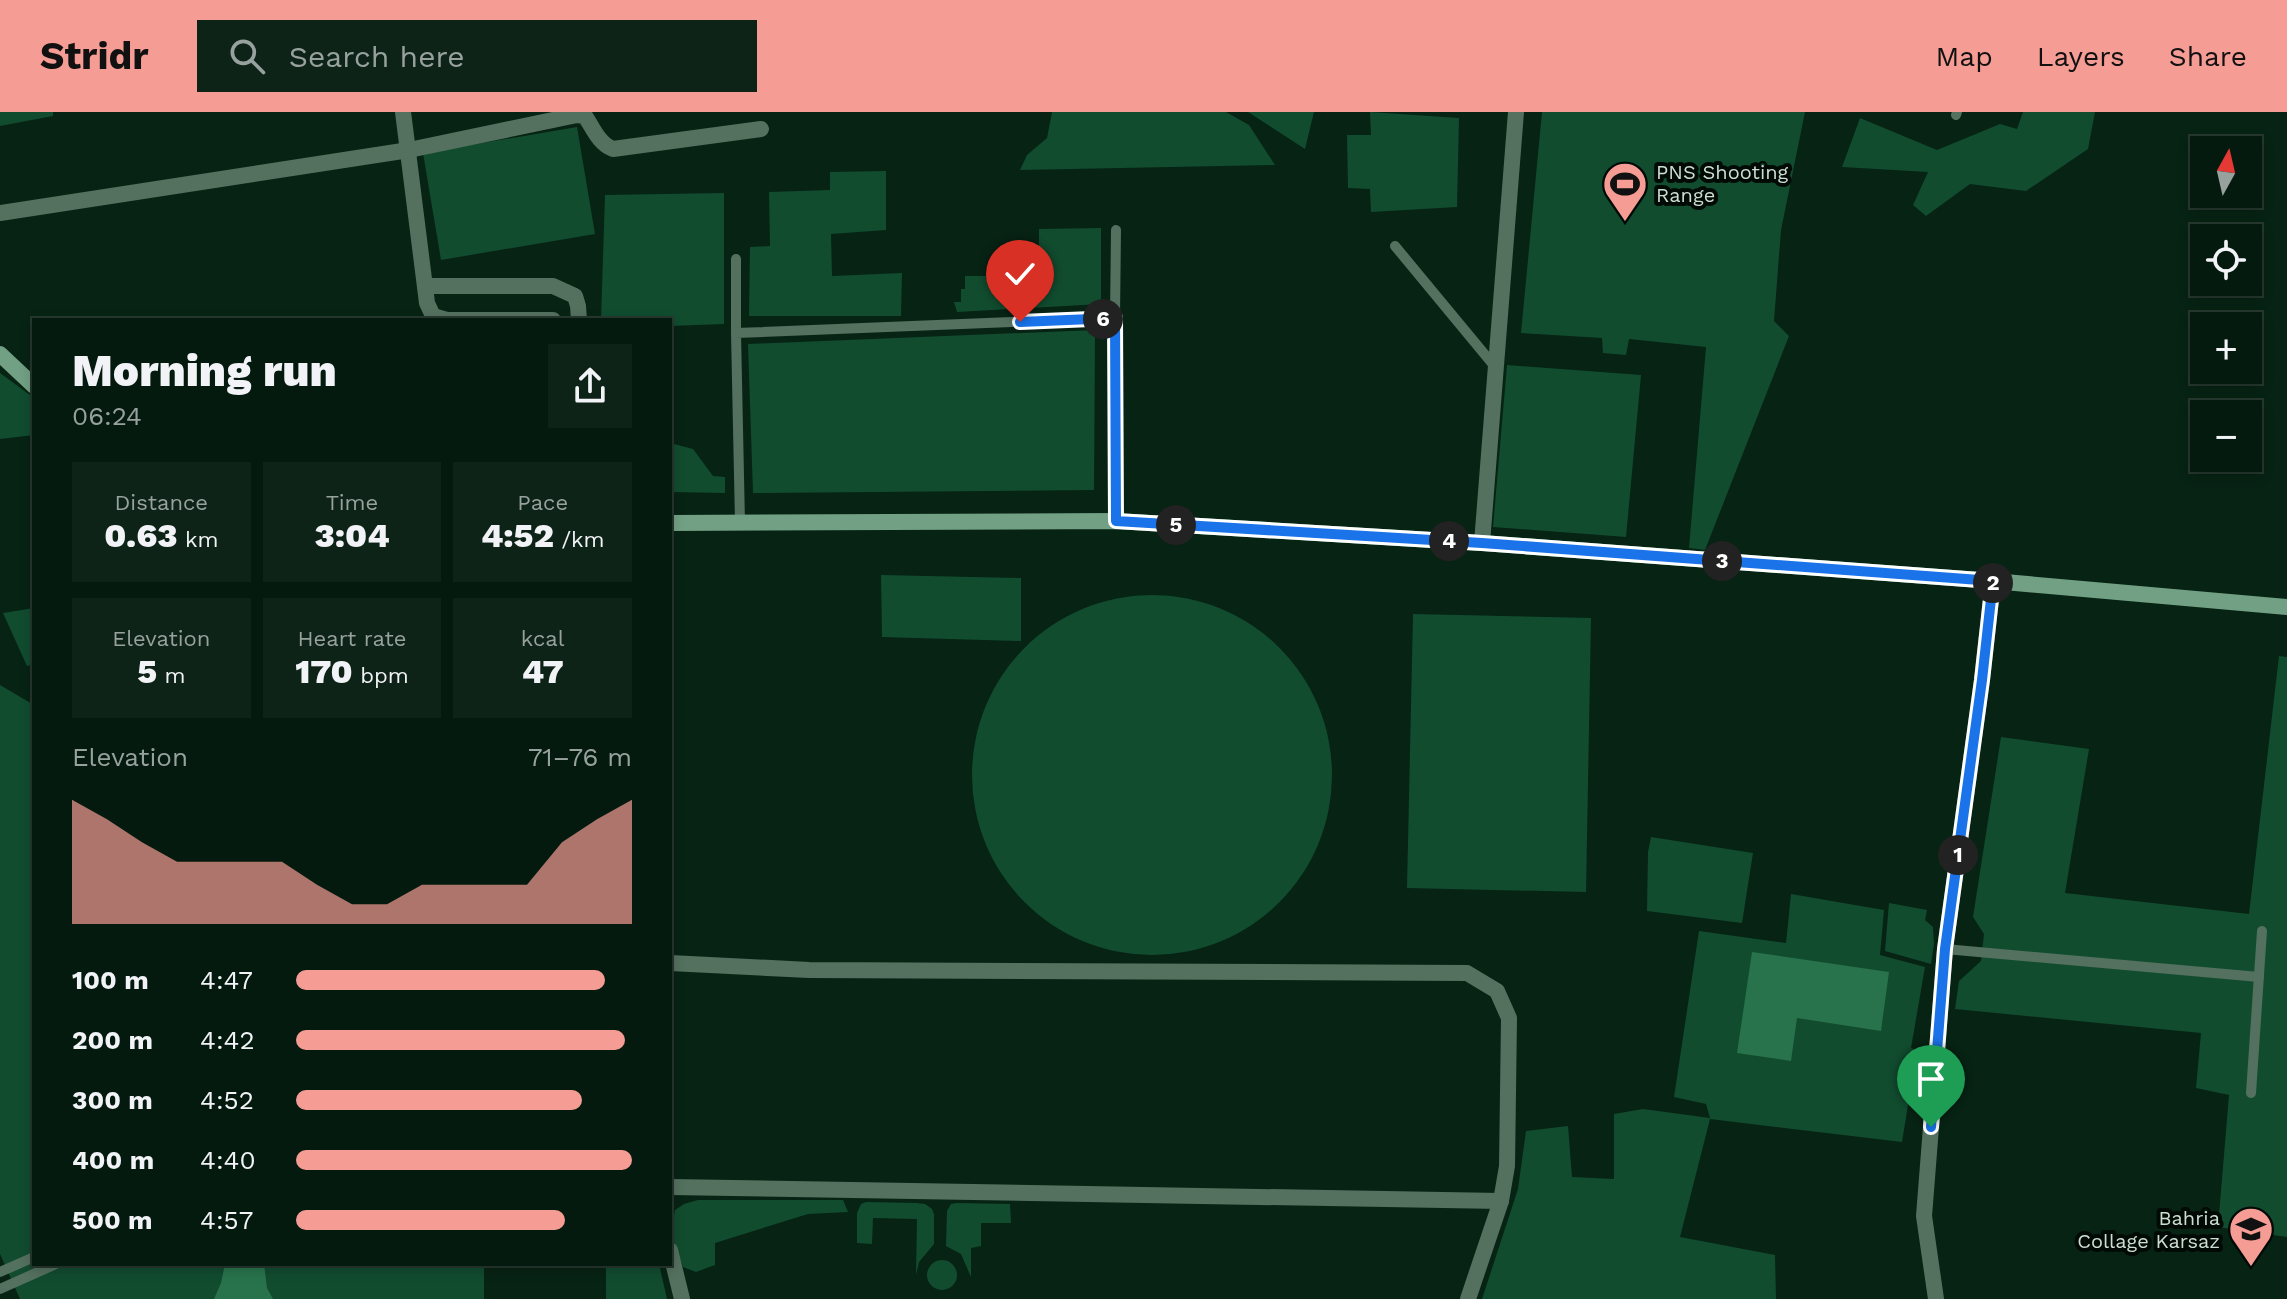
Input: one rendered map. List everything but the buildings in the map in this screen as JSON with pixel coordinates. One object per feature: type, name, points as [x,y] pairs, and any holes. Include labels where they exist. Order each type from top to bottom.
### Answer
[{"type":"street","points":[[403,112],[427,303],[433,316],[440,318]]},
{"type":"street","points":[[1482,543],[1516,112]]},
{"type":"street","points":[[0,213],[409,150],[577,115],[585,116],[599,138],[613,149],[761,129]]},
{"type":"street","points":[[425,286],[553,286],[575,296],[579,318]]},
{"type":"street","points":[[0,354],[32,384]]},
{"type":"street","points":[[672,523],[1116,521],[1482,543],[1993,581],[2287,607]]},
{"type":"street","points":[[1936,1299],[1924,1216],[1945,949],[1993,581]]},
{"type":"street","points":[[672,963],[809,970],[1467,973],[1497,991],[1509,1018],[1507,1166],[1501,1201],[1468,1299]]},
{"type":"street","points":[[672,1187],[1501,1201]]},
{"type":"street","points":[[672,1258],[682,1299]]},
{"type":"lane","points":[[1116,230],[1116,521]]},
{"type":"lane","points":[[1395,246],[1496,368]]},
{"type":"lane","points":[[736,259],[740,523]]},
{"type":"lane","points":[[736,333],[1115,318]]},
{"type":"lane","points":[[2251,1093],[2262,931]]},
{"type":"lane","points":[[1945,949],[2259,977]]},
{"type":"lane","points":[[0,1272],[32,1258]]},
{"type":"lane","points":[[0,1289],[52,1266]]},
{"type":"shaded area","points":[[0,112],[53,112],[53,116],[0,126]]},
{"type":"shaded area","points":[[1052,112],[1226,112],[1249,125],[1275,165],[1020,170],[1027,155],[1047,138]]},
{"type":"shaded area","points":[[1248,112],[1314,112],[1305,149]]},
{"type":"shaded area","points":[[1370,112],[1459,118],[1457,207],[1371,212],[1370,189],[1348,188],[1347,135],[1371,135]]},
{"type":"shaded area","name":"PNS Shooting Range","points":[[1542,112],[1805,112],[1781,230],[1774,321],[1789,336],[1705,550],[1689,548],[1706,347],[1629,339],[1626,355],[1603,353],[1602,338],[1521,333]]},
{"type":"shaded area","points":[[2023,112],[2095,112],[2088,149],[2026,191],[1970,184],[1926,216],[1913,205],[1928,172],[1842,167],[1860,118],[1937,150],[2000,124],[2017,129]]},
{"type":"shaded area","points":[[577,127],[595,234],[441,260],[423,153]]},
{"type":"shaded area","points":[[886,171],[886,230],[831,234],[832,276],[902,273],[901,316],[749,316],[750,247],[770,246],[769,192],[830,190],[830,172]]},
{"type":"shaded area","points":[[724,193],[724,324],[672,326],[672,318],[601,318],[605,195]]},
{"type":"shaded area","points":[[1101,228],[1101,304],[957,312],[954,302],[961,302],[965,276],[1039,276],[1039,229]]},
{"type":"shaded area","points":[[1095,330],[1094,490],[753,493],[748,344]]},
{"type":"shaded area","points":[[1507,365],[1641,375],[1626,537],[1493,527]]},
{"type":"shaded area","points":[[0,373],[32,397],[32,435],[0,439]]},
{"type":"shaded area","points":[[672,444],[693,449],[713,476],[725,477],[725,493],[672,492]]},
{"type":"shaded area","points":[[881,575],[1021,578],[1021,641],[882,637]]},
{"type":"shaded area","points":[[1152,595],[1187,599],[1221,609],[1252,626],[1279,648],[1301,675],[1318,706],[1328,740],[1332,775],[1328,810],[1318,844],[1301,875],[1279,902],[1252,924],[1221,941],[1187,951],[1152,955],[1117,951],[1083,941],[1052,924],[1025,902],[1003,875],[986,844],[976,810],[972,775],[976,740],[986,706],[1003,675],[1025,648],[1052,626],[1083,609],[1117,599]]},
{"type":"shaded area","points":[[32,608],[32,665],[27,666],[3,613]]},
{"type":"shaded area","points":[[1413,614],[1591,618],[1586,892],[1407,888]]},
{"type":"shaded area","points":[[2279,656],[2287,657],[2287,1237],[2218,1227],[2229,1095],[2196,1088],[2201,1033],[1955,1009],[1959,981],[1981,961],[1984,934],[1973,917],[2001,737],[2089,749],[2065,893],[2249,914]]},
{"type":"shaded area","points":[[0,685],[32,704],[32,1266],[484,1266],[484,1299],[20,1299],[0,1254]]},
{"type":"shaded area","points":[[1651,837],[1753,853],[1742,923],[1647,911]]},
{"type":"shaded area","points":[[1791,894],[1884,910],[1880,955],[1925,967],[1911,1048],[1917,1050],[1902,1142],[1710,1119],[1680,1237],[1775,1255],[1776,1299],[1482,1299],[1518,1189],[1526,1131],[1568,1126],[1572,1177],[1614,1179],[1614,1114],[1643,1109],[1710,1118],[1706,1104],[1674,1097],[1699,931],[1786,943]]},
{"type":"shaded area","points":[[1889,903],[1927,910],[1925,920],[1933,927],[1931,964],[1885,951]]},
{"type":"shaded area","points":[[1752,952],[1889,972],[1881,1031],[1797,1018],[1791,1061],[1737,1053]]},
{"type":"shaded area","points":[[698,1200],[843,1200],[848,1212],[808,1214],[715,1243],[715,1265],[696,1272],[683,1267],[672,1237],[675,1210]]},
{"type":"shaded area","points":[[916,1203],[932,1209],[934,1244],[919,1262],[916,1275],[917,1219],[873,1218],[872,1244],[857,1243],[857,1213],[861,1204]]},
{"type":"shaded area","points":[[951,1204],[1010,1204],[1011,1223],[981,1223],[981,1246],[971,1248],[971,1277],[961,1254],[946,1246],[947,1211]]},
{"type":"shaded area","points":[[942,1260],[953,1264],[957,1275],[953,1286],[942,1290],[931,1286],[927,1275],[931,1264]]},
{"type":"shaded area","points":[[225,1266],[264,1266],[267,1288],[273,1299],[214,1299]]},
{"type":"shaded area","points":[[606,1266],[659,1266],[667,1299],[606,1299]]},
{"type":"place","name":"PNS Shooting Range","points":[[1625,223]]},
{"type":"place","name":"Bahria Collage Karsaz","points":[[2251,1268]]},
{"type":"route","points":[[1020,322],[1115,318],[1116,521],[1482,543],[1993,581],[1945,949],[1931,1127]]}]
